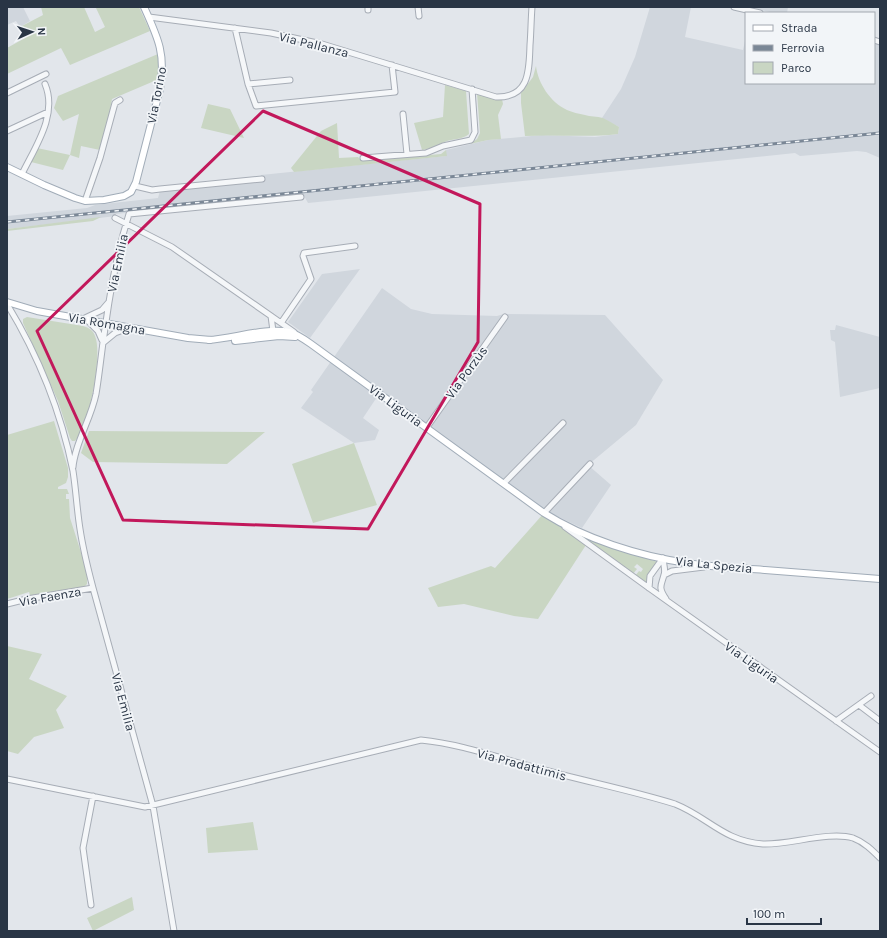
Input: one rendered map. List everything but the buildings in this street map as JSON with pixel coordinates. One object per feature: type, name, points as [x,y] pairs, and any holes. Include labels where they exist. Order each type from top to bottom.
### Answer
[{"type":"main road","name":"Via Torino","points":[[135,186],[160,89],[163,62],[157,37],[144,7]]},
{"type":"main road","points":[[7,167],[70,196],[85,201],[121,197],[131,192],[135,186]]},
{"type":"main road","name":"Via Romagna","points":[[7,303],[37,311],[85,318],[188,338],[225,341],[285,333]]},
{"type":"main road","name":"Via Romagna","points":[[208,340],[224,339],[273,331],[285,333],[304,340]]},
{"type":"main road","name":"Via Liguria","points":[[304,340],[554,519]]},
{"type":"main road","name":"Via La Spezia","points":[[554,519],[586,534],[622,548],[686,563],[880,579]]},
{"type":"street","points":[[418,7],[419,16]]},
{"type":"street","name":"Via Pallanza","points":[[148,17],[271,33],[322,44],[496,97],[505,97],[515,94],[524,84],[528,75],[532,7]]},
{"type":"street","points":[[734,7],[756,12]]},
{"type":"street","points":[[235,28],[248,84],[256,106],[395,92],[392,65]]},
{"type":"street","points":[[7,93],[46,74]]},
{"type":"street","points":[[248,84],[290,80]]},
{"type":"street","points":[[22,174],[44,130],[50,95],[45,84]]},
{"type":"street","points":[[363,158],[426,153],[443,146],[471,140],[475,132],[472,89]]},
{"type":"street","points":[[85,201],[100,158],[116,103],[120,100]]},
{"type":"street","points":[[7,131],[48,112]]},
{"type":"street","points":[[403,114],[407,154]]},
{"type":"street","points":[[135,186],[152,190],[262,179]]},
{"type":"street","points":[[126,224],[129,214],[301,197]]},
{"type":"street","points":[[115,218],[172,247],[281,323],[285,333]]},
{"type":"street","name":"Via Emilia","points":[[73,473],[77,450],[90,417],[94,402],[109,302],[126,224]]},
{"type":"street","points":[[281,323],[311,279],[303,258],[304,253],[355,246]]},
{"type":"street","name":"Via Emilia","points":[[85,318],[102,310],[109,302]]},
{"type":"street","points":[[7,303],[30,346],[49,391],[61,424],[71,462]]},
{"type":"street","points":[[271,316],[273,331],[285,333]]},
{"type":"street","name":"Via Porzùs","points":[[427,427],[505,317]]},
{"type":"street","points":[[85,318],[98,331],[103,343],[115,333],[134,327]]},
{"type":"street","points":[[504,484],[564,423]]},
{"type":"street","name":"Via Emilia","points":[[77,450],[72,455],[71,462],[82,542],[93,588],[153,806],[174,931]]},
{"type":"street","points":[[544,513],[590,464]]},
{"type":"street","name":"Via Liguria","points":[[554,519],[880,752]]},
{"type":"street","points":[[662,558],[664,575],[661,588],[668,601]]},
{"type":"street","points":[[649,588],[650,576],[662,558]]},
{"type":"street","points":[[664,575],[676,570],[711,566]]},
{"type":"street","name":"Via Faenza","points":[[7,604],[27,599],[93,588]]},
{"type":"street","points":[[836,721],[871,696]]},
{"type":"street","points":[[859,705],[880,721]]},
{"type":"street","name":"Via Pradattimis","points":[[7,779],[146,807],[421,740],[460,747],[675,804],[687,809],[716,829],[738,839],[762,844],[777,844],[812,839],[846,837],[864,843],[880,858]]},
{"type":"street","points":[[91,905],[83,848],[93,796]]},
{"type":"highlighted area","points":[[263,111],[480,204],[478,342],[368,529],[123,520],[37,331]]},
{"type":"shaded area","points":[[7,7],[23,7],[30,21],[20,27],[16,21],[7,25]]},
{"type":"shaded area","points":[[650,7],[691,7],[685,37],[743,50],[745,41],[745,84],[875,84],[875,41],[880,42],[880,158],[866,152],[857,151],[800,156],[795,153],[308,203],[303,194],[116,214],[116,216],[7,229],[7,216],[87,208],[95,205],[158,198],[160,191],[262,181],[261,175],[446,156],[446,150],[488,140],[542,135],[595,137],[618,134],[619,127],[602,118],[621,89],[635,57]]},
{"type":"shaded area","points":[[748,7],[788,7],[787,12],[770,12]]},
{"type":"shaded area","points":[[360,269],[310,338],[288,322],[322,274]]},
{"type":"shaded area","points":[[382,288],[411,309],[432,314],[497,316],[504,314],[605,315],[663,380],[636,425],[588,465],[611,485],[582,528],[548,512],[381,391],[363,418],[379,430],[375,440],[354,443],[301,408],[313,392],[311,390]]},
{"type":"shaded area","points":[[836,325],[880,337],[880,388],[840,397],[835,342],[831,340],[830,330],[835,330]]},
{"type":"green space","points":[[41,7],[84,7],[95,32],[105,27],[96,8],[139,7],[150,31],[70,65],[61,48],[7,74],[7,48],[25,38],[20,27],[43,15]]},
{"type":"green space","points":[[158,54],[159,79],[112,99],[106,132],[100,150],[81,146],[79,158],[70,155],[79,114],[63,121],[54,108],[58,96]]},
{"type":"green space","points":[[536,66],[542,85],[550,97],[561,107],[587,116],[603,118],[619,127],[618,134],[595,136],[525,136],[521,93],[533,77]]},
{"type":"green space","points":[[445,85],[466,91],[469,134],[461,138],[447,141],[432,148],[422,150],[414,123],[443,117]]},
{"type":"green space","points":[[477,93],[502,99],[503,104],[498,115],[501,139],[470,144],[477,139],[480,133]]},
{"type":"green space","points":[[208,104],[230,109],[244,138],[201,128]]},
{"type":"green space","points":[[337,123],[339,158],[358,157],[362,161],[441,154],[446,150],[447,156],[294,172],[291,168],[321,131]]},
{"type":"green space","points":[[37,148],[70,155],[63,170],[31,162]]},
{"type":"green space","points":[[101,217],[93,221],[7,231],[7,229]]},
{"type":"green space","points":[[27,317],[83,326],[93,332],[95,336],[97,345],[96,373],[90,406],[80,433],[75,441],[72,441],[70,438],[58,401],[23,323],[23,319]]},
{"type":"green space","points":[[54,421],[68,468],[66,483],[58,487],[58,489],[67,489],[69,494],[66,494],[66,499],[69,499],[70,518],[87,571],[87,584],[84,587],[33,595],[30,595],[29,592],[7,599],[7,435]]},
{"type":"green space","points":[[89,431],[265,432],[227,464],[93,462],[81,453]]},
{"type":"green space","points":[[354,443],[377,505],[313,523],[292,464]]},
{"type":"green space","points":[[544,513],[586,545],[538,619],[514,616],[464,604],[438,607],[428,588],[491,566],[495,568]]},
{"type":"green space","points":[[578,535],[617,550],[658,562],[650,572],[646,584],[635,576],[643,569],[637,564],[634,567],[637,569],[633,574]]},
{"type":"green space","points":[[7,646],[42,654],[29,679],[67,696],[56,710],[64,728],[34,737],[18,754],[7,751]]},
{"type":"green space","points":[[253,822],[258,850],[208,853],[206,828]]},
{"type":"green space","points":[[132,897],[134,910],[93,931],[87,918]]},
{"type":"railway","points":[[7,222],[880,133]]}]
